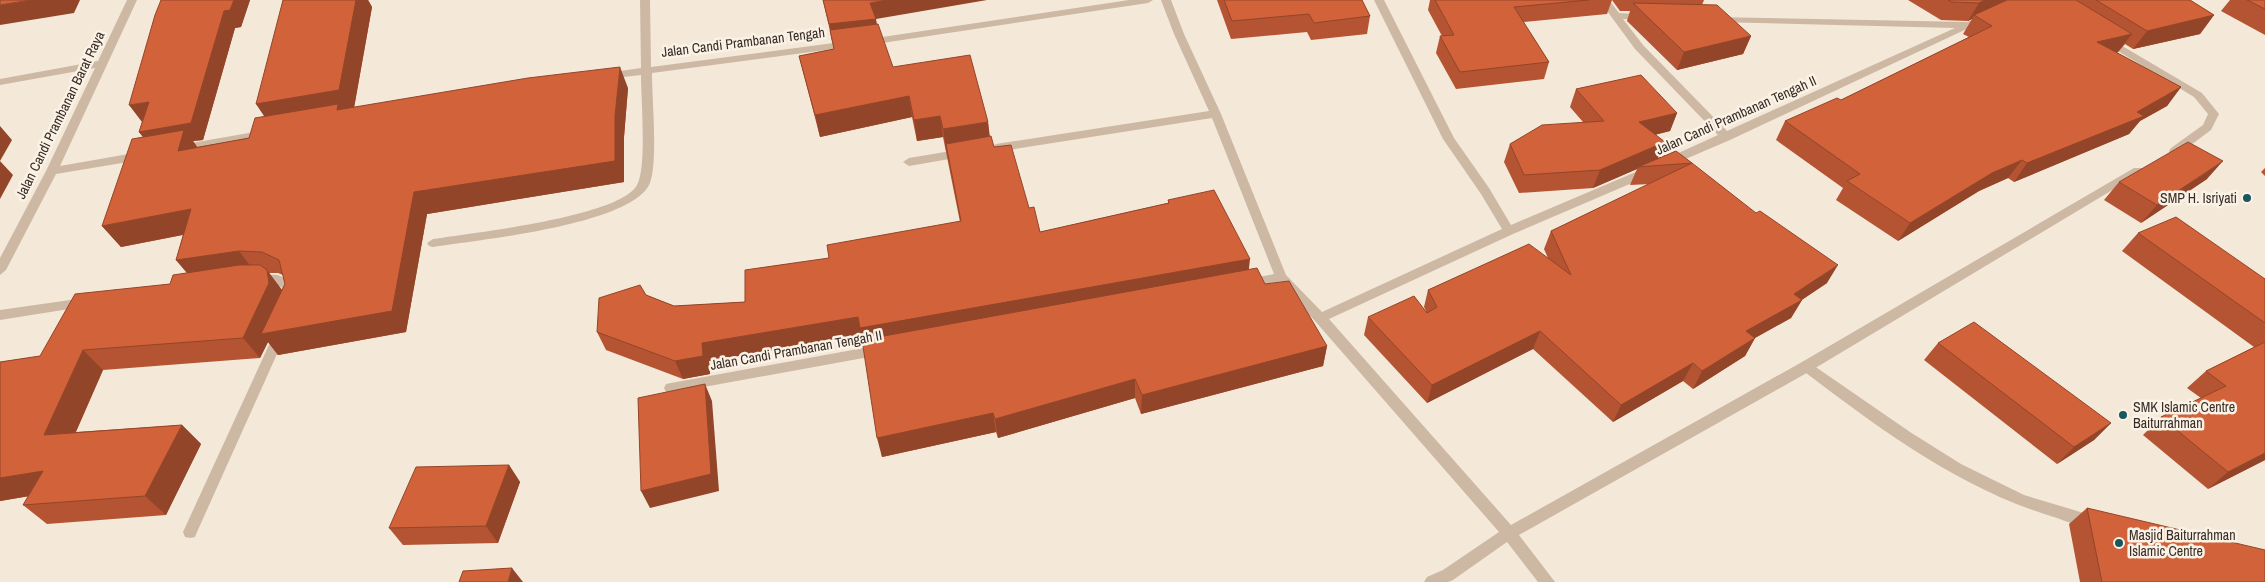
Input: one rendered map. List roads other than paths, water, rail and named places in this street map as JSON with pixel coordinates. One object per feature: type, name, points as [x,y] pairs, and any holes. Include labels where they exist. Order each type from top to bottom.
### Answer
[{"type":"street","name":"Jalan Candi Prambanan Barat Raya","points":[[0,270],[52,172],[132,0]]},
{"type":"street","points":[[599,78],[647,69],[645,0]]},
{"type":"street","name":"Jalan Candi Prambanan Tengah","points":[[433,243],[582,218],[627,201],[641,190],[648,170],[647,69],[943,32],[1148,0]]},
{"type":"street","points":[[1166,0],[1179,34],[1216,114],[1281,277],[1320,318],[1508,533],[1547,582]]},
{"type":"street","points":[[1379,0],[1449,139],[1485,191],[1509,231]]},
{"type":"street","points":[[1604,0],[1639,47],[1726,137]]},
{"type":"street","name":"Jalan Candi Prambanan Tengah II","points":[[1320,318],[1509,231],[1726,137],[1994,15]]},
{"type":"street","points":[[1616,16],[1655,17]]},
{"type":"street","points":[[1704,18],[1969,26]]},
{"type":"street","points":[[2100,35],[2198,95],[2214,114],[2207,127],[2185,145],[2168,155]]},
{"type":"street","points":[[0,82],[101,64]]},
{"type":"street","points":[[909,162],[1216,114]]},
{"type":"street","points":[[170,151],[277,132]]},
{"type":"street","points":[[52,172],[150,154]]},
{"type":"street","points":[[1432,582],[1448,575],[1508,533],[1807,366],[2150,165]]},
{"type":"street","points":[[1231,286],[1281,277]]},
{"type":"street","points":[[190,532],[293,304],[290,286],[278,280],[251,279]]},
{"type":"street","points":[[0,315],[94,301]]},
{"type":"street","name":"Jalan Candi Prambanan Tengah II","points":[[671,388],[897,346]]},
{"type":"street","points":[[1807,366],[1864,409],[1919,446],[2008,495],[2059,514],[2106,524]]},
{"type":"place","name":"SMP H. Isriyati","points":[[2247,198]]},
{"type":"place","name":"SMK Islamic Centre Baiturrahman","points":[[2123,415]]},
{"type":"place","name":"Masjid Baiturrahman Islamic Centre","points":[[2119,543]]}]
